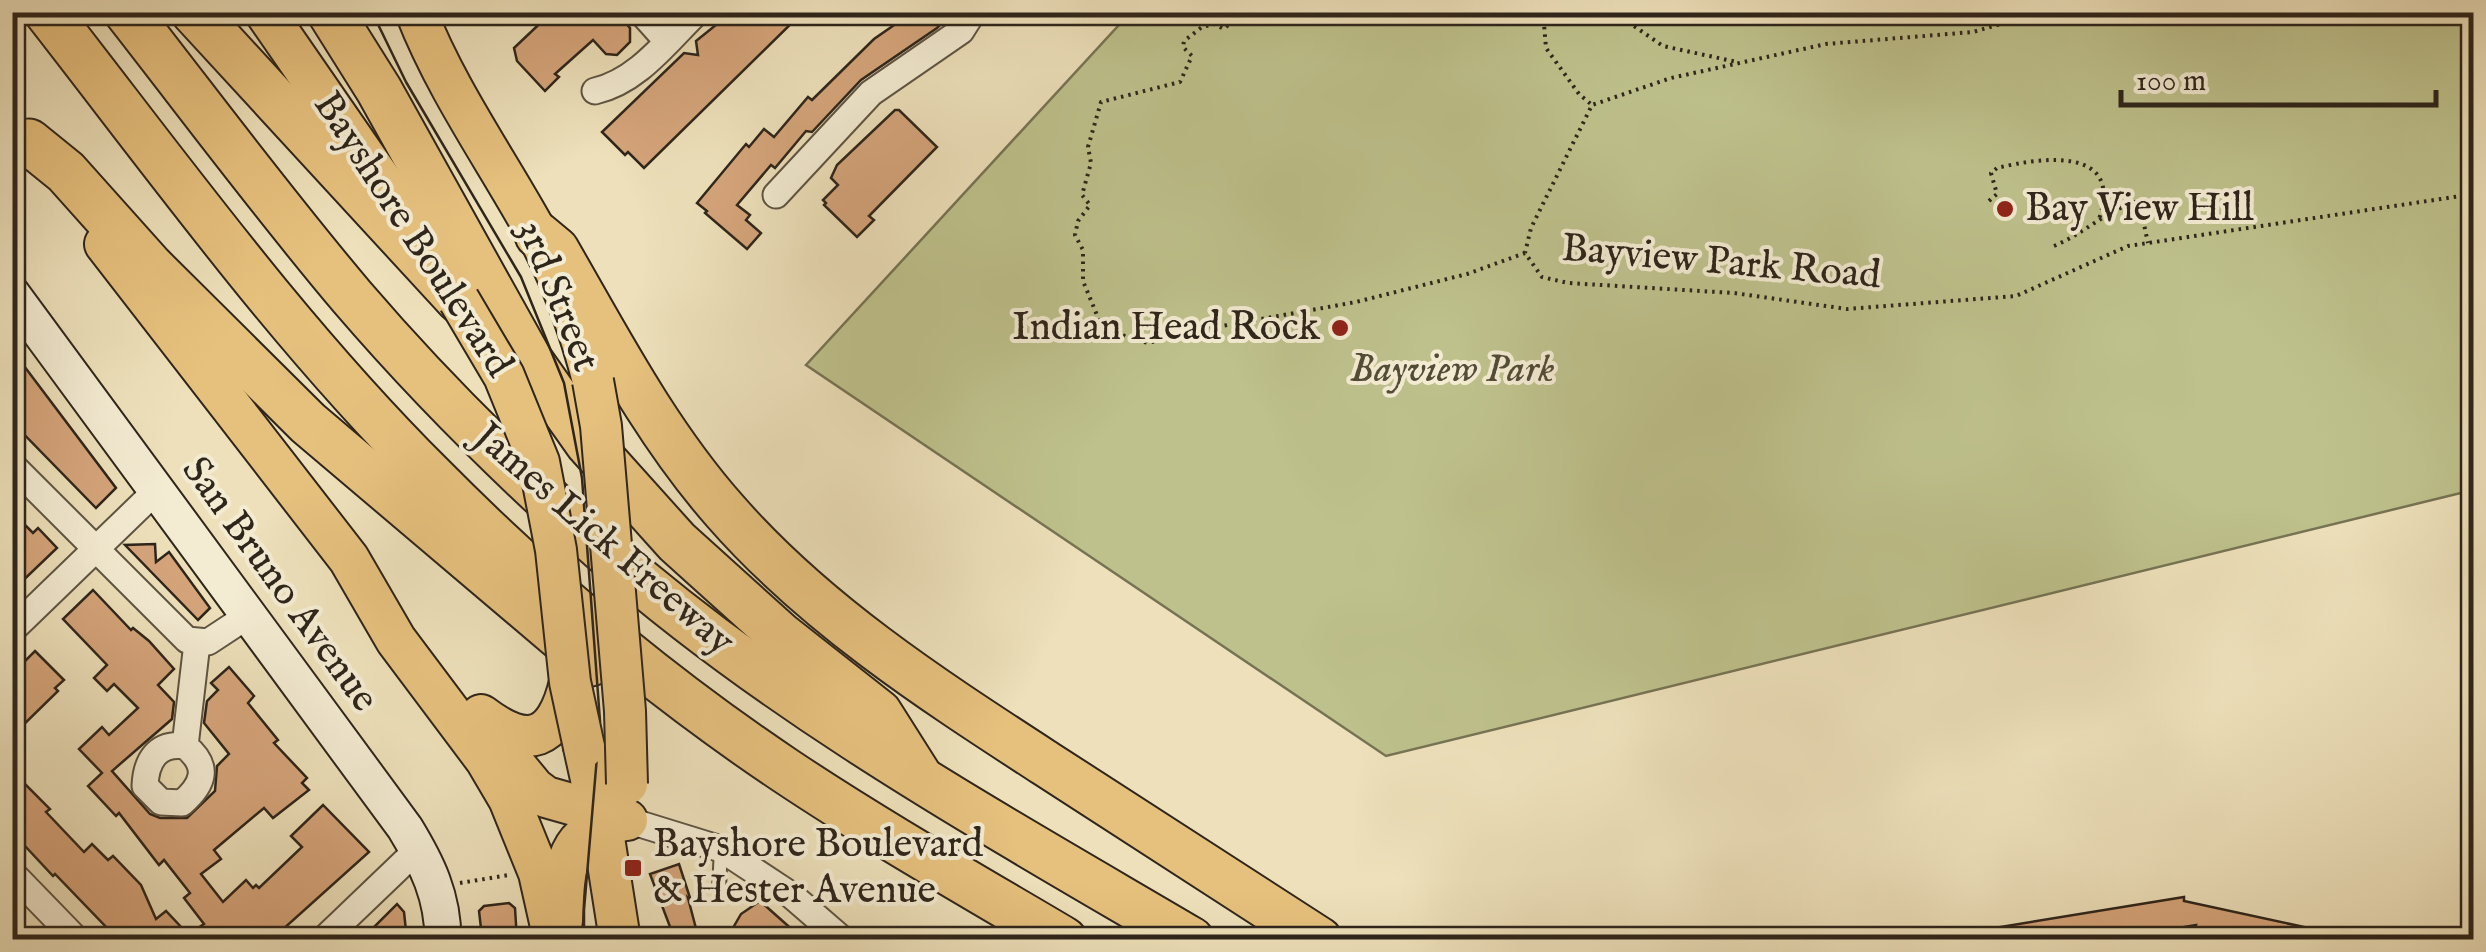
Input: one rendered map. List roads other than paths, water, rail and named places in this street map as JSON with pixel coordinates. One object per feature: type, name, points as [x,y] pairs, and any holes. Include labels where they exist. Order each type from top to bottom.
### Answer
[{"type":"highway","name":"James Lick Freeway","points":[[47,12],[295,328],[397,442],[462,507],[564,600],[672,688],[771,760],[900,843],[1064,940]]},
{"type":"highway","name":"James Lick Freeway","points":[[128,12],[325,264],[415,368],[486,441],[608,554],[694,624],[816,714],[924,783],[1191,940]]},
{"type":"highway","points":[[194,12],[460,300]]},
{"type":"highway","points":[[330,12],[379,90],[530,362],[588,443],[689,553],[791,645],[879,714],[924,783]]},
{"type":"highway","points":[[21,131],[66,172],[151,268],[308,423],[576,651],[709,746],[773,782],[900,843]]},
{"type":"highway","points":[[538,235],[556,250],[628,375],[688,464],[724,510],[809,594],[958,706],[1319,940]]},
{"type":"main road","name":"Bayshore Boulevard","points":[[265,12],[400,204],[460,300],[504,376],[539,462],[556,550],[570,682],[569,734],[613,810],[618,924]]},
{"type":"main road","name":"3rd Street","points":[[416,12],[445,73],[538,235],[582,338],[594,382],[625,710],[613,810]]},
{"type":"main road","points":[[21,131],[56,182],[348,558],[414,630],[534,788],[560,804],[613,810]]},
{"type":"main road","name":"San Bruno Avenue","points":[[12,294],[159,488],[418,850],[436,888],[443,940]]},
{"type":"main road","points":[[348,558],[396,640],[486,760],[509,799],[540,873],[558,940]]},
{"type":"main road","points":[[474,709],[505,733],[520,737],[569,734]]},
{"type":"main road","points":[[558,940],[569,860],[584,832],[613,810]]},
{"type":"street","points":[[641,12],[668,41]]},
{"type":"street","points":[[595,91],[630,78],[697,12]]},
{"type":"street","points":[[776,195],[871,93],[961,31],[973,12]]},
{"type":"street","points":[[12,465],[179,634],[198,643],[216,638],[249,615]]},
{"type":"street","points":[[12,630],[159,488]]},
{"type":"street","points":[[185,746],[198,643]]},
{"type":"street","points":[[613,810],[721,849],[791,894],[843,940]]},
{"type":"street","points":[[323,940],[418,850]]},
{"type":"street","points":[[12,872],[77,940]]},
{"type":"lane","points":[[719,888],[721,849]]},
{"type":"tram line","points":[[372,12],[406,82],[521,277],[564,383],[582,478],[600,721],[584,940]]},
{"type":"place","name":"Bay View Hill","points":[[2005,209]]},
{"type":"place","name":"Indian Head Rock","points":[[1340,328]]},
{"type":"place","name":"Bayshore Boulevard & Hester Avenue","points":[[633,868]]},
{"type":"park label","name":"Bayview Park","points":[[1452,370]]}]
